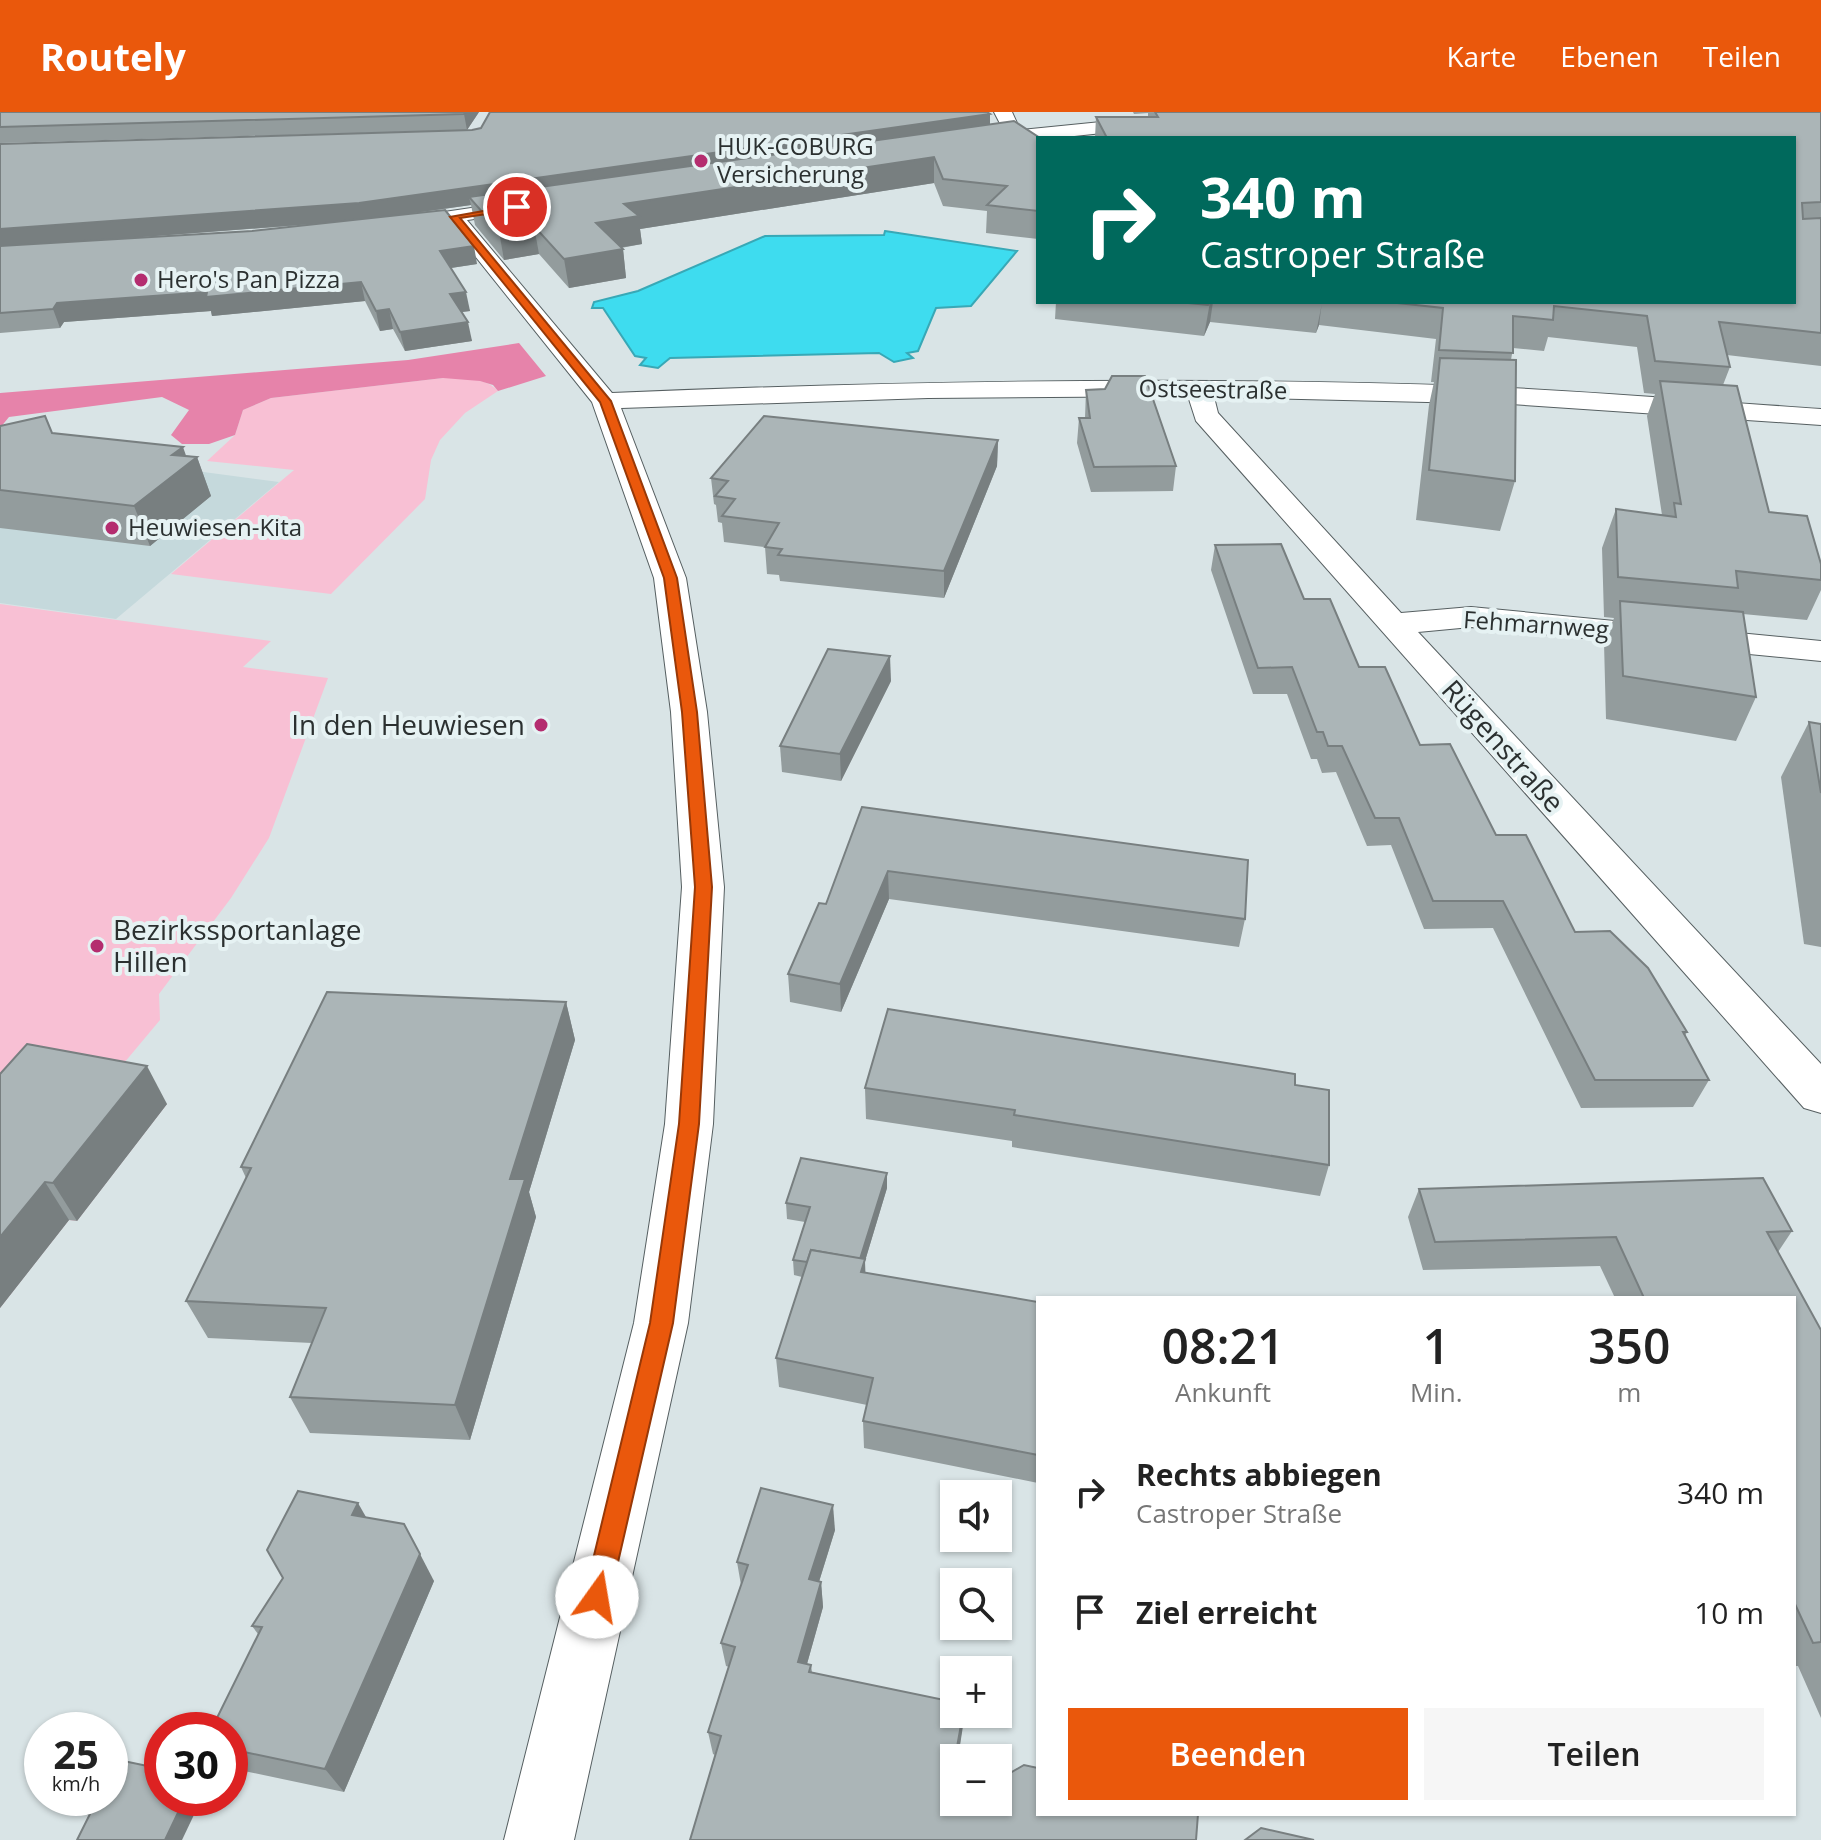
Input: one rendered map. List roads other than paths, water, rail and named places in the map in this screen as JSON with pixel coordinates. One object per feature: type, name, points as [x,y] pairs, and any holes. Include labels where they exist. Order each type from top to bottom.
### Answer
[{"type":"street","points":[[1003,112],[1014,135],[1036,144]]},
{"type":"street","points":[[952,144],[1252,112]]},
{"type":"street","points":[[361,229],[548,203]]},
{"type":"street","points":[[454,217],[605,401],[670,578],[691,728],[703,887],[689,1124],[661,1323],[539,1840]]},
{"type":"street","name":"Ostseestraße","points":[[605,401],[862,389],[1199,388],[1470,394],[1821,417]]},
{"type":"street","name":"Rügenstraße","points":[[1199,388],[1205,415],[1821,1095]]},
{"type":"street","name":"Fehmarnweg","points":[[1394,624],[1471,617],[1821,651]]},
{"type":"water","points":[[885,231],[1017,251],[971,306],[936,308],[918,351],[907,353],[913,358],[894,362],[879,353],[670,358],[658,368],[640,365],[646,358],[635,356],[603,308],[592,308],[594,302],[638,291],[765,236],[884,235]]},
{"type":"place","name":"HUK-COBURG Versicherung","points":[[701,161]]},
{"type":"place","name":"Hero's Pan Pizza","points":[[141,280]]},
{"type":"place","name":"Heuwiesen-Kita","points":[[112,528]]},
{"type":"place","name":"In den Heuwiesen","points":[[541,725]]},
{"type":"place","name":"Bezirkssportanlage Hillen","points":[[97,946]]}]
